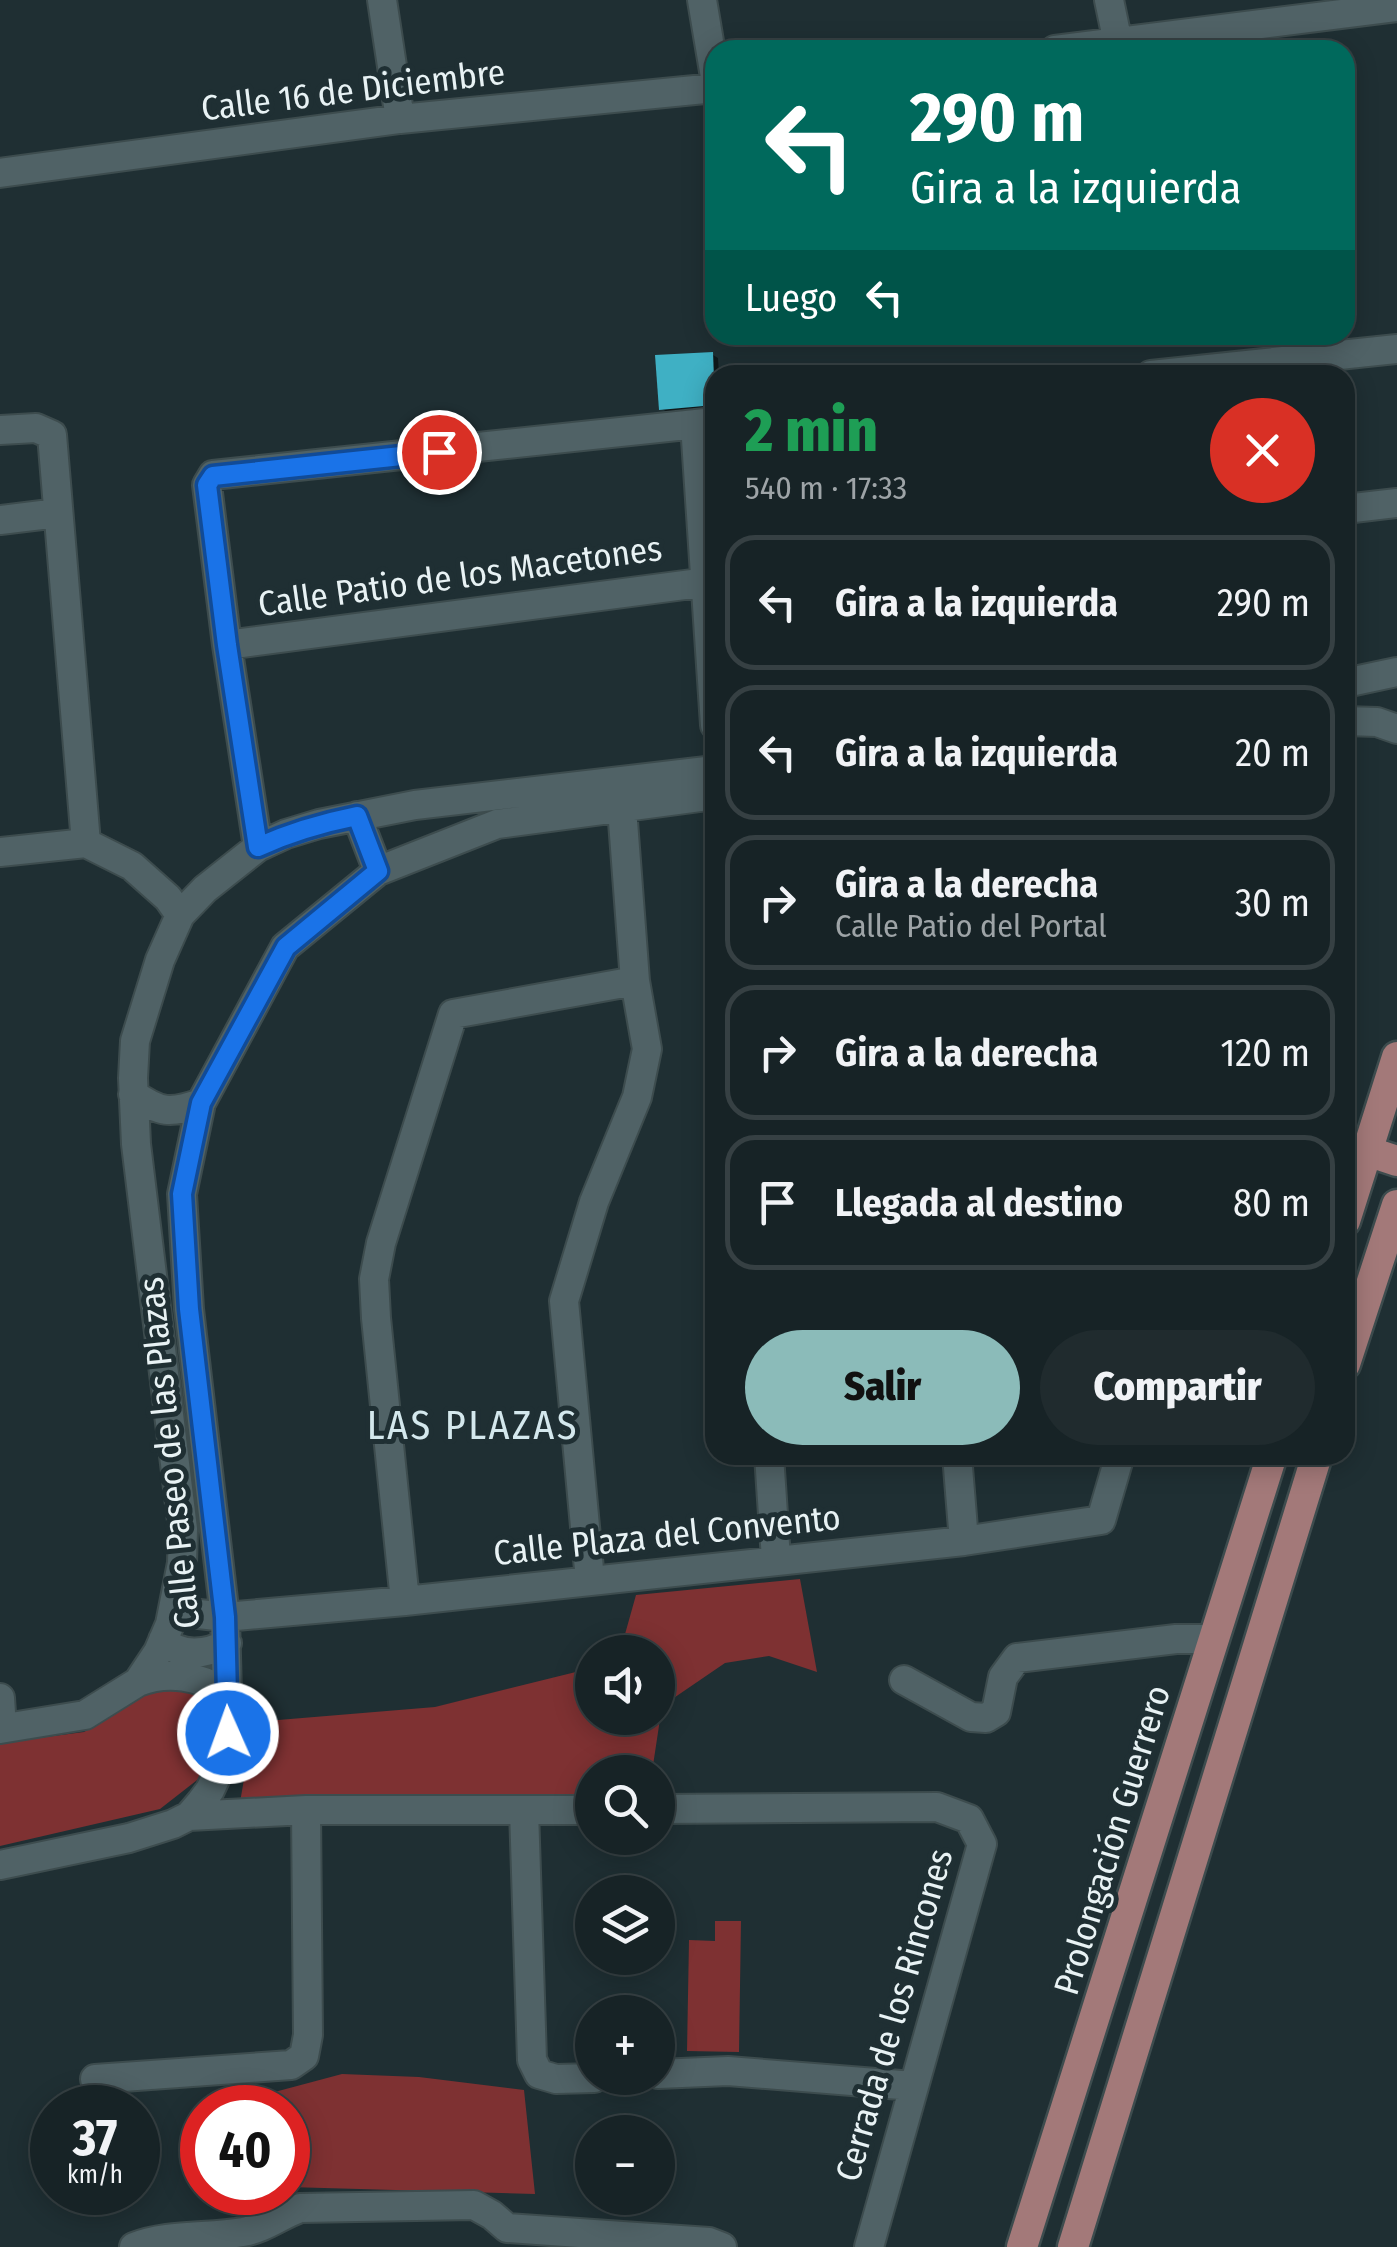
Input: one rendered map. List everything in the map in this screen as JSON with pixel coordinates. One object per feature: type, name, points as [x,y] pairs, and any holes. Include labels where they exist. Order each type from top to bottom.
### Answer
[{"type":"main road","points":[[1355,1188],[1397,1058]]},
{"type":"main road","points":[[1366,1151],[1397,1160]]},
{"type":"main road","points":[[1355,1334],[1397,1206]]},
{"type":"main road","name":"Prolongación Guerrero","points":[[1022,2247],[1269,1465]]},
{"type":"main road","points":[[1073,2247],[1314,1465]]},
{"type":"main road","points":[[1123,1930],[1167,1942]]},
{"type":"street","points":[[382,0],[400,120]]},
{"type":"street","points":[[702,0],[709,40]]},
{"type":"street","points":[[1109,0],[1118,40]]},
{"type":"street","points":[[1134,40],[1397,7]]},
{"type":"street","name":"Calle 16 de Diciembre","points":[[0,173],[400,120],[705,89]]},
{"type":"street","points":[[1246,365],[1397,349]]},
{"type":"street","points":[[258,847],[207,485],[213,476],[705,423]]},
{"type":"street","points":[[0,430],[36,428],[52,435],[86,842]]},
{"type":"street","points":[[1355,508],[1397,503]]},
{"type":"street","points":[[0,520],[58,514]]},
{"type":"street","name":"Calle Patio de los Macetones","points":[[227,645],[705,583]]},
{"type":"street","points":[[1355,680],[1397,672]]},
{"type":"street","points":[[1355,721],[1377,722],[1397,729]]},
{"type":"street","name":"Calle Paseo de las Plazas","points":[[1,1728],[84,1715],[138,1682],[163,1640],[173,1611],[182,1563],[183,1529],[133,1094],[136,1041],[160,960],[180,915],[219,877],[258,847],[319,824],[415,805],[705,771]]},
{"type":"street","name":"Calle Paseo de las Plazas","points":[[190,1816],[210,1790],[223,1762],[228,1733],[226,1630],[189,1309],[182,1194],[201,1103],[286,947],[378,871],[497,824],[705,797]]},
{"type":"street","points":[[590,1580],[564,1301],[594,1202],[638,1096],[647,1049],[634,981],[622,808]]},
{"type":"street","points":[[357,816],[378,871]]},
{"type":"street","points":[[0,852],[86,842],[132,866],[168,898],[180,915]]},
{"type":"street","points":[[405,1601],[374,1278],[381,1244],[453,1014],[634,981]]},
{"type":"street","points":[[133,1094],[165,1111],[179,1111],[201,1103]]},
{"type":"street","points":[[770,1465],[776,1560]]},
{"type":"street","points":[[959,1465],[964,1541]]},
{"type":"street","name":"Calle Plaza del Convento","points":[[173,1611],[226,1630],[405,1601],[964,1541],[1100,1520],[1117,1465]]},
{"type":"street","points":[[163,1640],[186,1652],[208,1652],[226,1630]]},
{"type":"street","points":[[904,1680],[972,1717],[986,1718],[996,1712],[1004,1678],[1017,1658],[1176,1639],[1214,1639]]},
{"type":"street","points":[[138,1682],[180,1676],[210,1683],[226,1693]]},
{"type":"street","points":[[0,1698],[1,1728]]},
{"type":"street","name":"Cerrada de los Rincones","points":[[675,1809],[937,1807],[969,1819],[982,1844],[869,2247]]},
{"type":"street","points":[[95,2079],[290,2065],[304,2056],[308,2035],[306,1810]]},
{"type":"street","points":[[0,1865],[129,1838],[190,1816],[306,1810],[575,1810]]},
{"type":"street","points":[[524,1810],[532,2060],[539,2074],[575,2078]]},
{"type":"street","points":[[675,2073],[728,2071],[914,2086]]},
{"type":"street","points":[[134,2247],[244,2232],[268,2226],[300,2208],[474,2205],[507,2228],[709,2242],[722,2247]]},
{"type":"shaded area","points":[[800,1579],[817,1672],[769,1656],[725,1663],[675,1697],[675,1635],[625,1635],[636,1595]]},
{"type":"shaded area","points":[[175,1637],[217,1639],[218,1730],[201,1777],[160,1809],[0,1846],[0,1743],[84,1732],[144,1696]]},
{"type":"shaded area","points":[[575,1672],[575,1735],[658,1735],[655,1755],[575,1755],[575,1798],[239,1808],[254,1722],[435,1707]]},
{"type":"shaded area","points":[[715,1921],[741,1921],[739,2052],[687,2051],[689,1940],[715,1941]]},
{"type":"shaded area","points":[[342,2074],[419,2077],[524,2090],[535,2194],[310,2188],[310,2085],[301,2085]]},
{"type":"building","points":[[713,352],[713,365],[705,365],[705,406],[659,410],[655,355]]},
{"type":"district","name":"LAS PLAZAS","points":[[473,1426]]},
{"type":"route","points":[[228,1733],[225,1617],[189,1309],[182,1194],[201,1103],[286,947],[378,871],[357,816],[286,834],[258,847],[207,485],[213,476],[439,452]]}]
